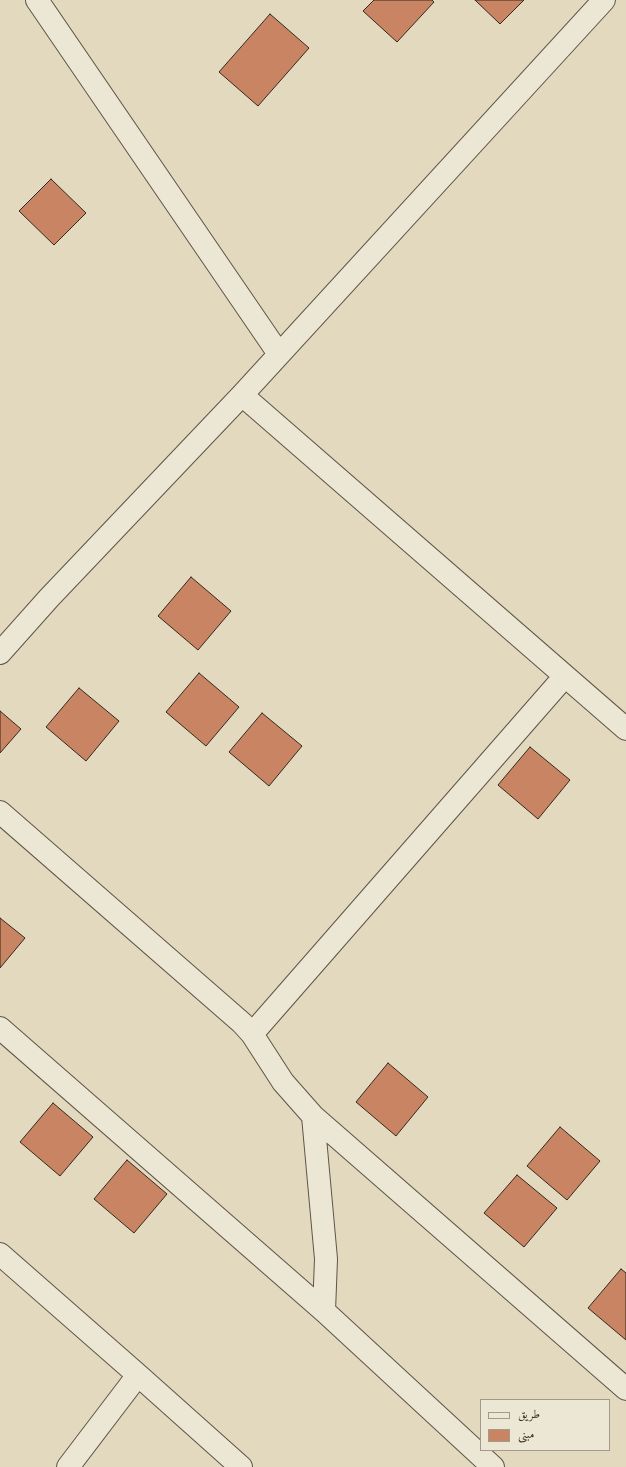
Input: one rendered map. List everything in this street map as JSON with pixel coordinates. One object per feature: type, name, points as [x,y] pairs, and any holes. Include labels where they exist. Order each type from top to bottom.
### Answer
[{"type":"street","points":[[37,0],[279,354]]},
{"type":"street","points":[[0,653],[242,395],[604,0]]},
{"type":"street","points":[[242,395],[626,729]]},
{"type":"street","points":[[252,1034],[565,676]]},
{"type":"street","points":[[0,812],[236,1018],[252,1034],[283,1082],[313,1116],[626,1389]]},
{"type":"street","points":[[0,1028],[324,1311],[492,1467]]},
{"type":"street","points":[[313,1116],[326,1259],[324,1311]]},
{"type":"street","points":[[0,1254],[241,1467]]},
{"type":"street","points":[[68,1467],[138,1375]]},
{"type":"building","points":[[374,0],[432,0],[434,2],[397,42],[363,11]]},
{"type":"building","points":[[475,0],[524,0],[500,24]]},
{"type":"building","points":[[270,14],[309,48],[258,106],[219,72]]},
{"type":"building","points":[[51,179],[86,213],[54,245],[19,211]]},
{"type":"building","points":[[191,577],[231,611],[198,650],[158,616]]},
{"type":"building","points":[[199,673],[239,707],[206,746],[166,712]]},
{"type":"building","points":[[79,688],[119,721],[86,761],[46,727]]},
{"type":"building","points":[[0,711],[21,729],[0,753]]},
{"type":"building","points":[[262,713],[302,746],[269,786],[229,752]]},
{"type":"building","points":[[530,747],[570,780],[538,819],[498,785]]},
{"type":"building","points":[[0,918],[25,938],[0,968]]},
{"type":"building","points":[[388,1063],[428,1097],[396,1136],[356,1102]]},
{"type":"building","points":[[53,1103],[93,1137],[60,1176],[20,1142]]},
{"type":"building","points":[[560,1127],[600,1161],[567,1200],[527,1166]]},
{"type":"building","points":[[127,1160],[167,1194],[134,1233],[94,1199]]},
{"type":"building","points":[[517,1175],[557,1208],[524,1247],[484,1213]]},
{"type":"building","points":[[621,1269],[626,1273],[626,1340],[588,1308]]}]
